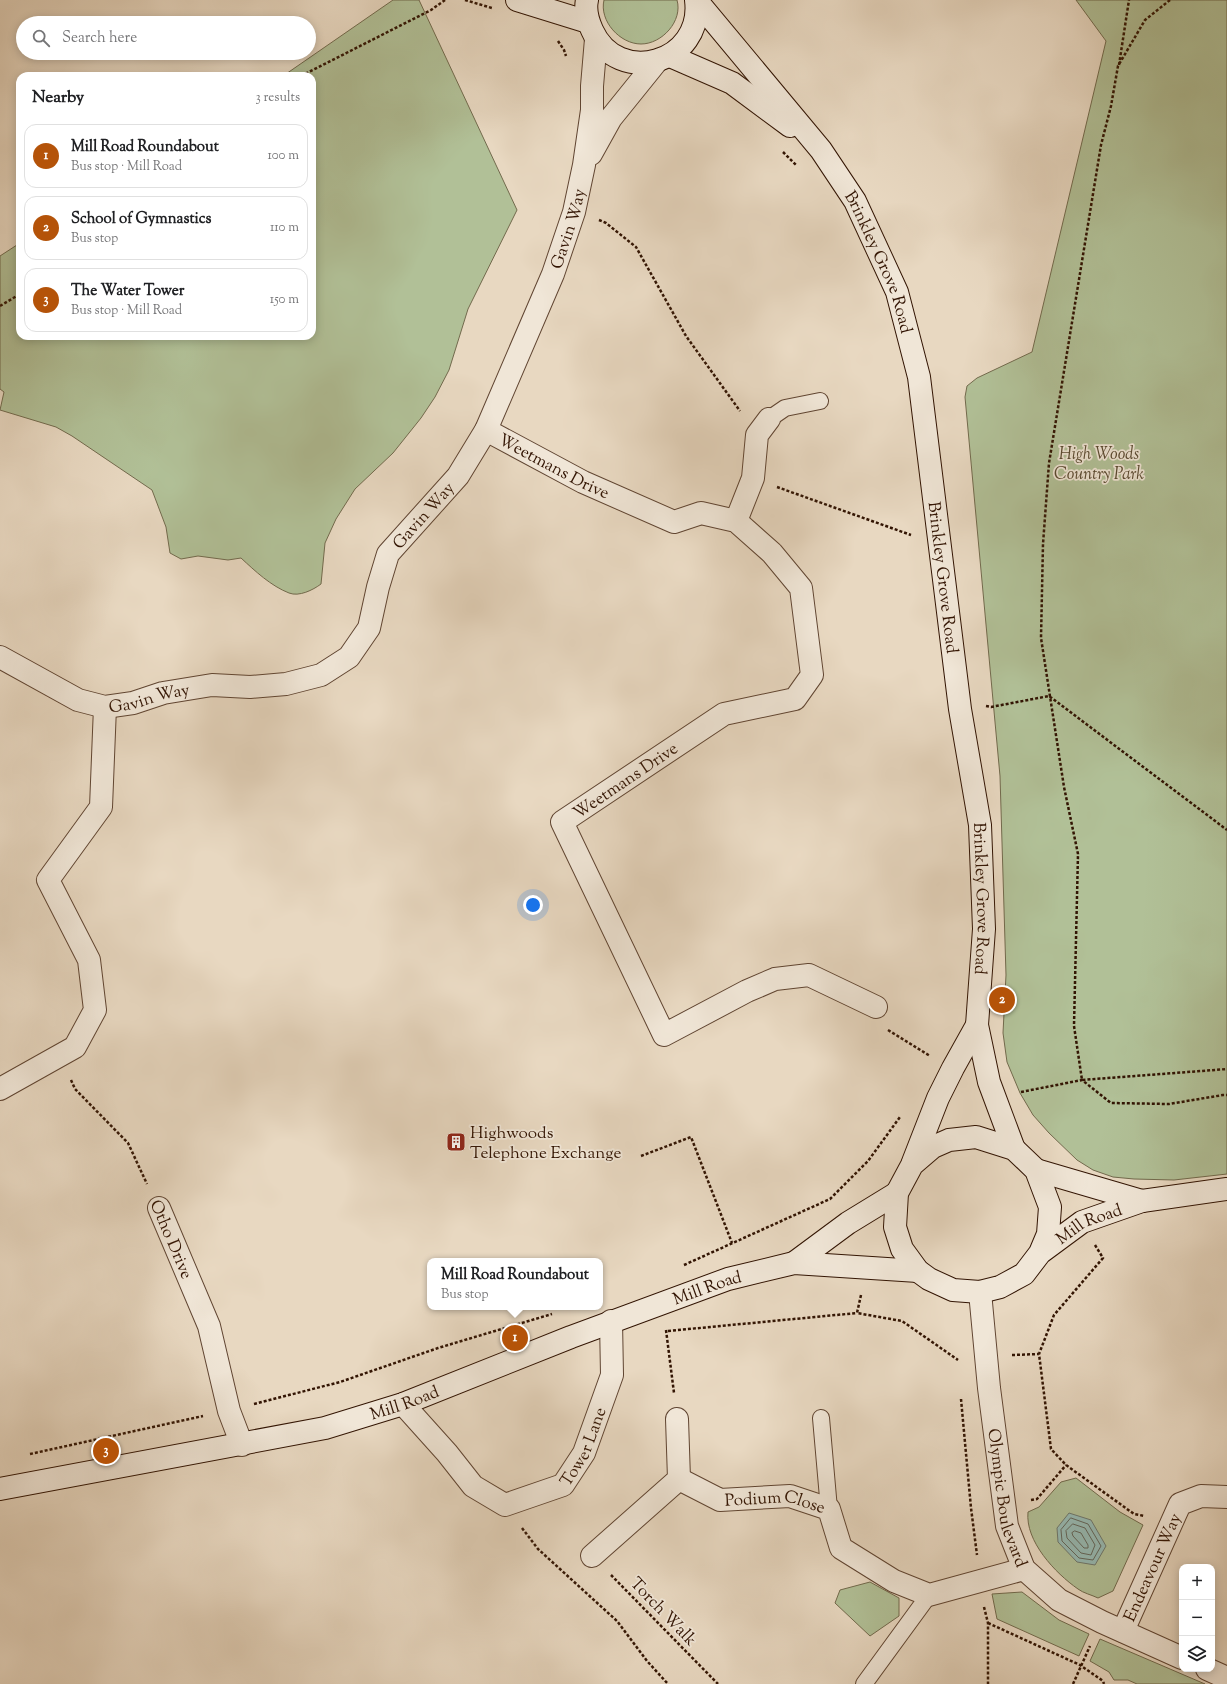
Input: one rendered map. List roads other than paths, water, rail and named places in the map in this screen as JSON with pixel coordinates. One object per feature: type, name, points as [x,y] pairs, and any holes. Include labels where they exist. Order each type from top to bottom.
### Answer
[{"type":"street","points":[[518,0],[592,30],[609,53],[626,61],[638,63],[663,59]]},
{"type":"street","name":"Gavin Way","points":[[0,657],[78,700],[105,707],[133,703],[163,693],[212,685],[250,686],[286,684],[321,675],[348,656],[369,628],[378,587],[388,554],[458,476],[486,430],[553,274],[574,212],[584,165],[592,110],[592,30],[587,0]]},
{"type":"street","name":"Gavin Way","points":[[584,165],[611,118],[663,59],[688,38],[696,20],[696,1]]},
{"type":"street","name":"Brinkley Grove Road","points":[[696,1],[821,150],[855,201],[898,292],[919,377],[960,709],[980,825],[984,928],[977,1025],[989,1082],[1014,1149]]},
{"type":"street","name":"Brinkley Grove Road","points":[[663,59],[732,83],[821,150]]},
{"type":"street","points":[[736,521],[752,478],[763,427]]},
{"type":"street","name":"Weetmans Drive","points":[[486,430],[583,482],[674,522],[701,513],[736,521],[772,553],[801,588],[812,674],[794,699],[724,714],[562,822],[664,1035],[747,991],[775,979],[809,975],[876,1007]]},
{"type":"street","points":[[0,1089],[75,1047],[95,1010],[89,960],[48,880],[101,808],[105,707]]},
{"type":"street","name":"Brinkley Grove Road","points":[[912,1165],[938,1098],[977,1025]]},
{"type":"street","name":"Mill Road","points":[[976,1136],[1014,1149],[1036,1170],[1050,1207],[1048,1234],[1040,1253],[1024,1274],[1000,1288],[980,1292],[953,1290],[929,1279],[918,1271],[902,1248],[895,1226],[897,1193],[912,1165],[933,1147],[949,1140],[976,1136]]},
{"type":"street","name":"Mill Road","points":[[1036,1170],[1142,1201]]},
{"type":"street","name":"Mill Road","points":[[1040,1253],[1082,1222],[1142,1201],[1227,1189]]},
{"type":"street","name":"Mill Road","points":[[794,1263],[848,1223],[897,1193]]},
{"type":"street","name":"Otho Drive","points":[[159,1208],[209,1326],[229,1411],[242,1445]]},
{"type":"street","name":"Mill Road","points":[[0,1489],[242,1445],[325,1428],[403,1404],[611,1321],[728,1279],[794,1263],[918,1271]]},
{"type":"street","name":"Olympic Boulevard","points":[[980,1292],[989,1388],[1008,1526],[1024,1569],[1059,1600],[1102,1622],[1179,1657]]},
{"type":"street","name":"Tower Lane","points":[[403,1404],[447,1453],[473,1486],[505,1505],[563,1486],[584,1453],[612,1375],[611,1321]]},
{"type":"street","points":[[592,1556],[679,1479],[677,1419]]},
{"type":"street","name":"Podium Close","points":[[679,1479],[720,1500],[790,1496],[829,1509],[841,1548],[894,1581],[929,1596]]},
{"type":"street","name":"Endeavour Way","points":[[1124,1631],[1180,1504],[1201,1496],[1227,1497]]},
{"type":"street","points":[[929,1596],[1024,1569]]},
{"type":"street","points":[[1214,1672],[1227,1678]]},
{"type":"lane","points":[[763,427],[786,408],[820,401]]},
{"type":"lane","points":[[821,1418],[829,1509]]},
{"type":"lane","points":[[864,1684],[929,1596]]},
{"type":"water","points":[[1069,1513],[1091,1520],[1106,1546],[1095,1565],[1077,1562],[1058,1542],[1057,1528]]},
{"type":"place","name":"School of Gymnastics","points":[[1002,1000]]},
{"type":"place","name":"Highwoods Telephone Exchange","points":[[456,1142]]},
{"type":"place","name":"Mill Road Roundabout","points":[[515,1338]]},
{"type":"place","name":"The Water Tower","points":[[106,1451]]},
{"type":"park label","name":"High Woods Country Park","points":[[1099,463]]}]
